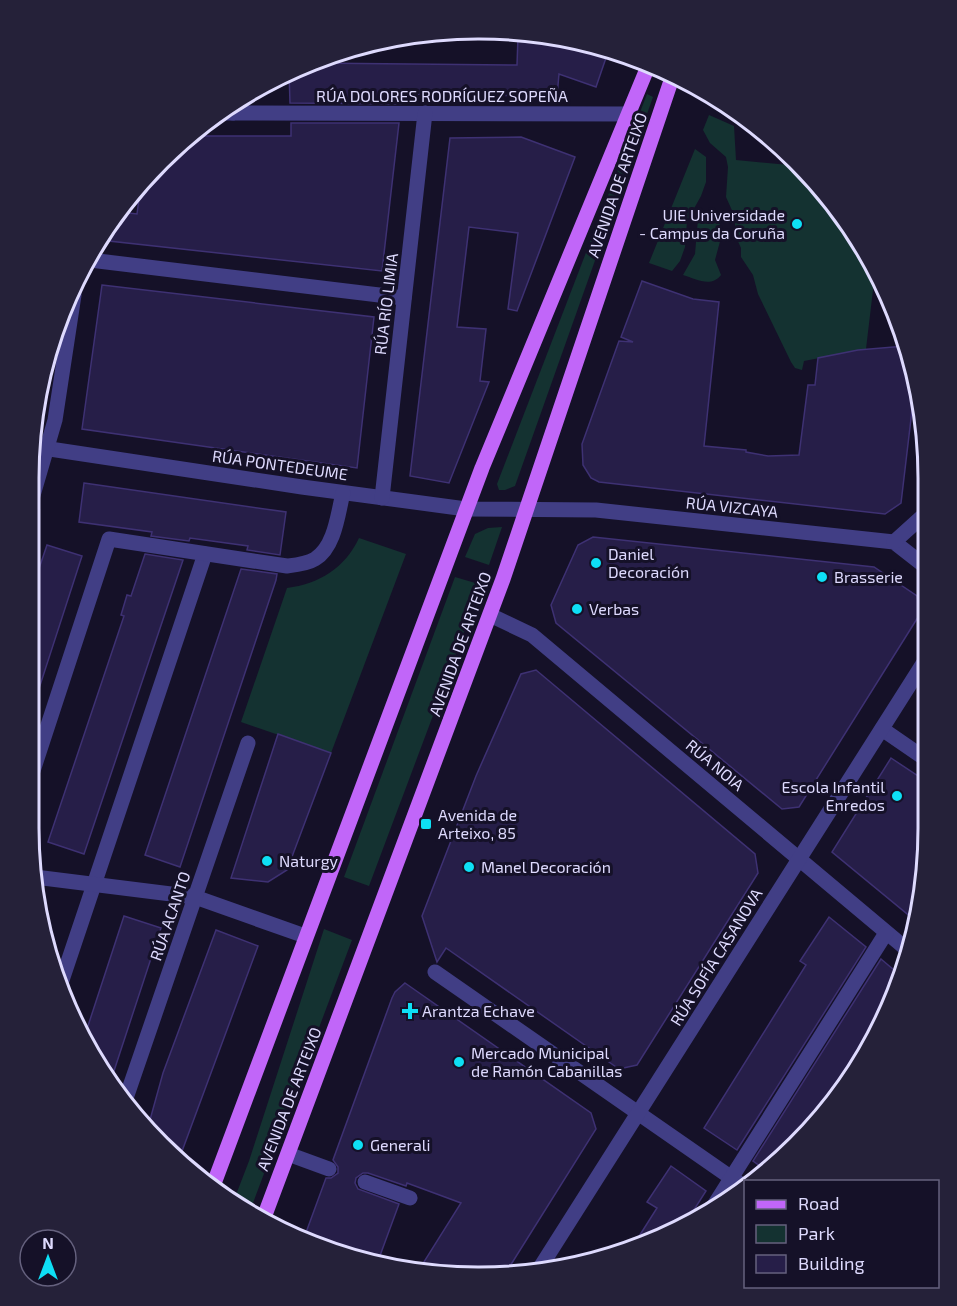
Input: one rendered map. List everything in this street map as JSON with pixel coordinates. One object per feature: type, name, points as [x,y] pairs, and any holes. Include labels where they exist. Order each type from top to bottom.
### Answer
[{"type":"main road","name":"AVENIDA DE ARTEIXO","points":[[215,1179],[466,509],[646,72]]},
{"type":"main road","name":"AVENIDA DE ARTEIXO","points":[[266,1212],[490,615],[670,83]]},
{"type":"street","name":"RÚA DOLORES RODRÍGUEZ SOPEÑA","points":[[234,113],[629,114]]},
{"type":"street","name":"RÚA RÍO LIMIA","points":[[382,498],[425,113]]},
{"type":"street","points":[[97,261],[404,298]]},
{"type":"street","points":[[39,475],[55,420],[72,311]]},
{"type":"street","name":"RÚA PONTEDEUME","points":[[40,447],[343,493],[466,509],[525,509]]},
{"type":"street","points":[[39,752],[109,539],[287,566],[315,559],[324,552],[329,543],[343,493]]},
{"type":"street","name":"RÚA VIZCAYA","points":[[525,509],[596,510],[894,542]]},
{"type":"street","points":[[918,520],[894,542],[918,561]]},
{"type":"street","points":[[64,974],[205,554]]},
{"type":"street","name":"RÚA NOIA","points":[[490,615],[532,635],[902,945]]},
{"type":"street","name":"RÚA SOFÍA CASANOVA","points":[[544,1262],[918,672]]},
{"type":"street","points":[[882,729],[918,754]]},
{"type":"street","name":"RÚA ACANTO","points":[[128,1092],[248,743]]},
{"type":"street","points":[[42,878],[195,897],[305,936]]},
{"type":"street","points":[[721,1194],[886,933]]},
{"type":"street","points":[[435,972],[737,1182]]},
{"type":"street","points":[[288,1154],[329,1169]]},
{"type":"street","points":[[365,1182],[410,1198]]},
{"type":"green space","points":[[647,94],[653,97],[515,486],[499,490],[497,484]]},
{"type":"green space","name":"UIE Universidade - Campus da Coruña","points":[[709,115],[734,126],[736,160],[785,165],[827,211],[844,234],[874,285],[866,349],[804,361],[802,370],[795,368],[758,294],[753,275],[741,257],[741,248],[735,235],[735,217],[726,197],[728,167],[726,157],[710,143],[703,130]]},
{"type":"green space","points":[[695,149],[706,157],[706,182],[687,221],[685,247],[680,261],[672,271],[649,263]]},
{"type":"green space","points":[[706,213],[718,218],[722,234],[715,260],[721,275],[708,282],[683,275],[695,254],[698,219]]},
{"type":"green space","points":[[502,527],[489,565],[465,557],[475,534],[488,528]]},
{"type":"green space","points":[[359,538],[406,554],[331,753],[241,722],[287,588],[310,583],[330,573],[346,558]]},
{"type":"green space","points":[[455,577],[482,585],[369,886],[344,877]]},
{"type":"green space","points":[[324,929],[352,940],[253,1204],[236,1194]]},
{"type":"building","points":[[518,41],[564,47],[606,58],[596,87],[559,74],[557,96],[403,94],[402,104],[290,103],[289,82],[334,63],[517,65]]},
{"type":"building","points":[[291,123],[399,123],[382,271],[109,241],[129,213],[137,214],[139,200],[148,189],[204,136],[291,136]]},
{"type":"building","points":[[521,137],[575,157],[517,311],[508,309],[518,233],[469,227],[457,327],[486,329],[480,381],[489,382],[449,483],[410,476],[450,138]]},
{"type":"building","points":[[642,281],[693,299],[719,302],[704,446],[746,450],[746,452],[768,456],[799,455],[808,385],[815,385],[818,358],[858,350],[898,347],[912,408],[901,503],[885,514],[599,482],[591,478],[583,465],[582,444],[619,341],[633,342],[621,337]]},
{"type":"building","points":[[102,285],[374,317],[357,468],[82,429]]},
{"type":"building","points":[[84,483],[286,512],[280,555],[247,550],[248,546],[190,538],[189,541],[151,536],[152,532],[79,522]]},
{"type":"building","points":[[593,537],[874,567],[917,596],[918,617],[799,807],[782,809],[556,623],[551,605],[578,545]]},
{"type":"building","points":[[47,545],[82,556],[39,689],[39,569]]},
{"type":"building","points":[[145,554],[183,560],[84,854],[48,842],[124,616],[121,615],[127,595],[131,596]]},
{"type":"building","points":[[241,569],[277,574],[276,580],[180,867],[145,855]]},
{"type":"building","points":[[536,670],[755,854],[758,873],[637,1065],[619,1069],[446,948],[437,962],[422,916],[476,776],[521,674]]},
{"type":"building","points":[[278,734],[331,753],[287,870],[268,882],[231,878]]},
{"type":"building","points":[[891,758],[918,776],[917,856],[909,916],[832,852]]},
{"type":"building","points":[[124,916],[161,928],[113,1073],[87,1028]]},
{"type":"building","points":[[829,917],[866,947],[737,1150],[704,1128],[806,965],[800,961]]},
{"type":"building","points":[[216,930],[258,946],[182,1151],[150,1119],[163,1073]]},
{"type":"building","points":[[881,959],[894,970],[873,1022],[844,1072],[809,1117],[789,1138],[759,1165],[753,1161]]},
{"type":"building","points":[[405,983],[591,1113],[596,1129],[510,1266],[478,1267],[423,1263],[461,1203],[407,1183],[406,1186],[368,1173],[363,1173],[356,1178],[355,1183],[358,1189],[399,1204],[380,1256],[337,1244],[306,1232],[326,1178],[331,1178],[338,1173],[338,1167],[333,1160],[395,992]]},
{"type":"building","points":[[671,1166],[706,1191],[694,1210],[639,1237],[657,1208],[647,1202]]},
{"type":"place","name":"UIE Universidade - Campus da Coruña","points":[[797,224]]},
{"type":"place","name":"Daniel Decoración","points":[[596,563]]},
{"type":"place","name":"Brasserie","points":[[822,577]]},
{"type":"place","name":"Verbas","points":[[577,609]]},
{"type":"place","name":"Escola Infantil Enredos","points":[[897,796]]},
{"type":"place","name":"Avenida de Arteixo, 85","points":[[426,824]]},
{"type":"place","name":"Naturgy","points":[[267,861]]},
{"type":"place","name":"Manel Decoración","points":[[469,867]]},
{"type":"place","name":"Arantza Echave","points":[[410,1011]]},
{"type":"place","name":"Mercado Municipal de Ramón Cabanillas","points":[[459,1062]]},
{"type":"place","name":"Generali","points":[[358,1145]]}]
